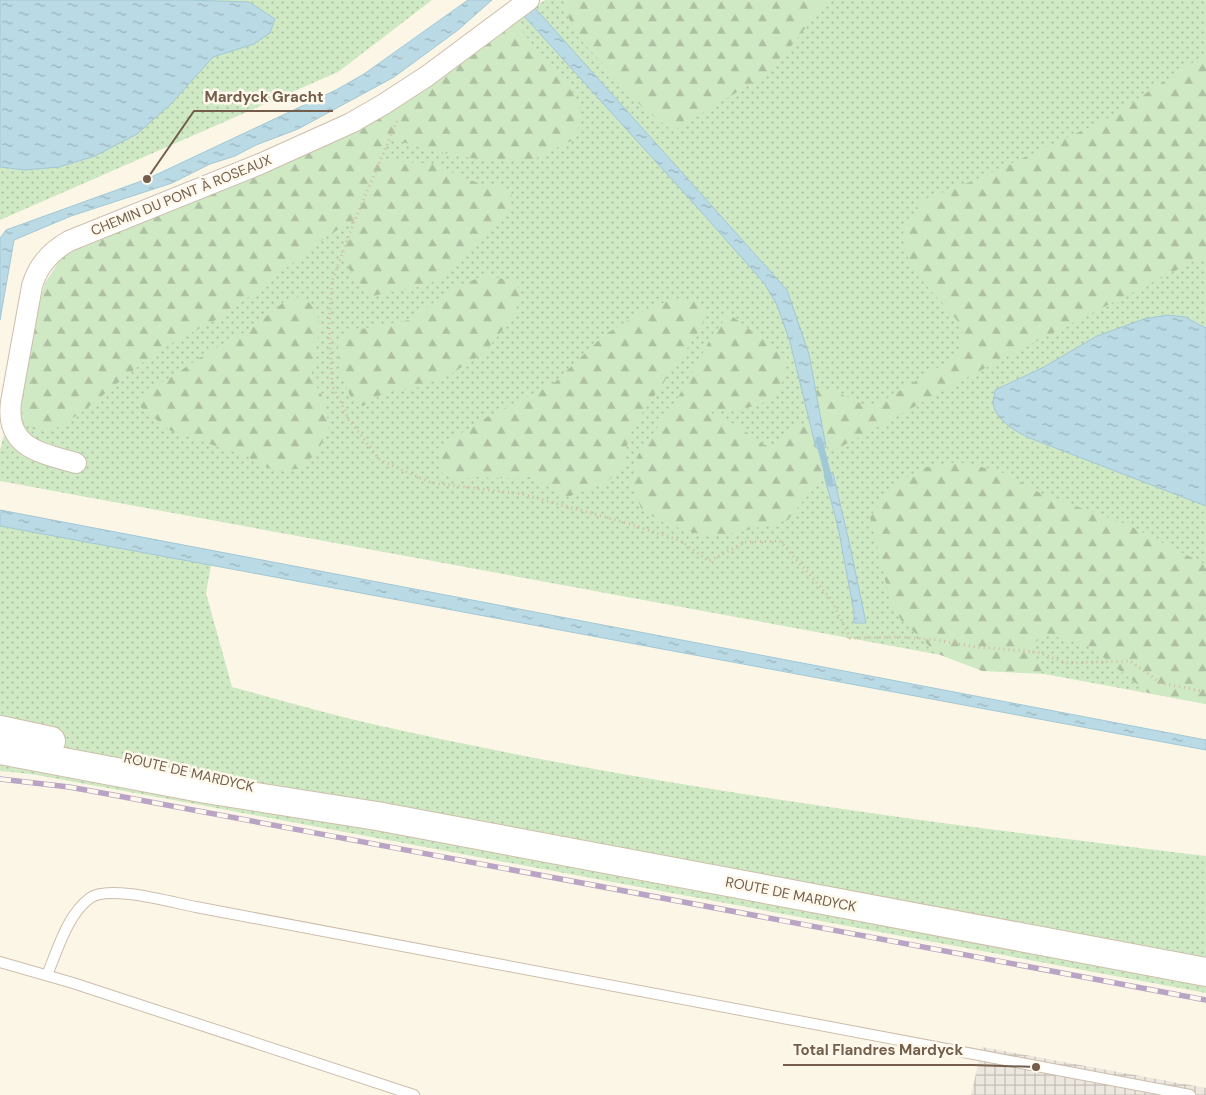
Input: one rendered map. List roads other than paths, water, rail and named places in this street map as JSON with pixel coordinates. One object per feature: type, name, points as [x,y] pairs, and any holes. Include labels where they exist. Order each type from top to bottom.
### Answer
[{"type":"main road","name":"ROUTE DE MARDYCK","points":[[0,730],[377,816]]},
{"type":"main road","name":"ROUTE DE MARDYCK","points":[[0,750],[206,789],[377,816],[1206,972]]},
{"type":"street","name":"CHEMIN DU PONT À ROSEAUX","points":[[76,463],[43,454],[28,447],[16,436],[10,421],[11,402],[32,286],[45,260],[59,246],[69,241],[237,174],[321,137],[384,104],[412,86],[521,6]]},
{"type":"lane","points":[[47,975],[66,929],[73,917],[90,897],[98,894],[134,894],[1190,1095]]},
{"type":"lane","points":[[0,962],[47,975],[414,1095]]},
{"type":"water","points":[[0,0],[189,0],[249,2],[275,19],[270,33],[254,44],[213,57],[171,104],[137,134],[95,156],[59,167],[25,170],[0,167]]},
{"type":"water","points":[[468,0],[492,0],[458,30],[394,77],[298,129],[256,145],[235,156],[210,164],[172,183],[71,216],[14,240],[0,320],[0,238],[6,230],[147,179],[336,90],[364,74]]},
{"type":"water","points":[[530,0],[535,8],[787,290],[809,354],[826,447],[816,448],[790,342],[777,305],[764,283],[523,15]]},
{"type":"water","points":[[1167,315],[1185,317],[1206,328],[1206,506],[1027,437],[1016,431],[997,414],[993,402],[995,390],[1044,367],[1097,336],[1144,319]]},
{"type":"water","points":[[833,473],[866,623],[854,623],[854,612],[838,527],[824,475]]},
{"type":"water","points":[[0,510],[1206,740],[1206,750],[0,526]]},
{"type":"waterway","points":[[819,440],[830,483]]},
{"type":"railway","points":[[0,779],[97,792],[1206,1000]]},
{"type":"place","name":"Mardyck Gracht","points":[[147,179]]},
{"type":"place","name":"Total Flandres Mardyck","points":[[1036,1067]]}]
